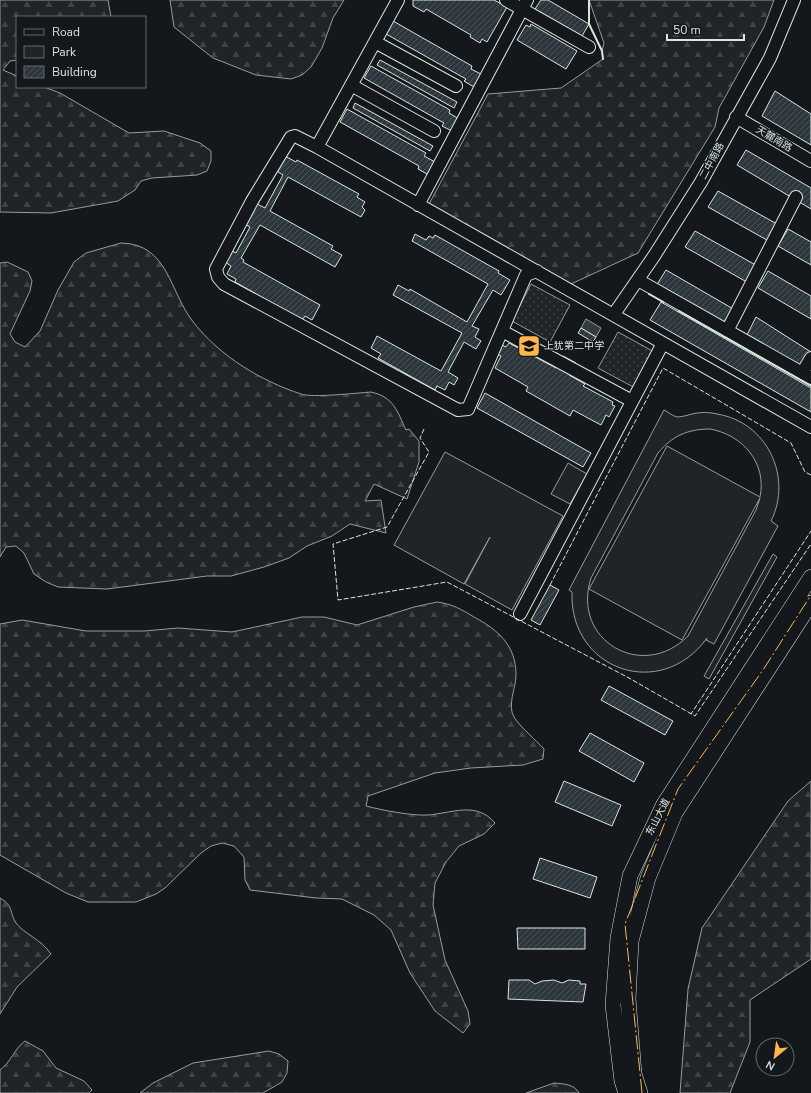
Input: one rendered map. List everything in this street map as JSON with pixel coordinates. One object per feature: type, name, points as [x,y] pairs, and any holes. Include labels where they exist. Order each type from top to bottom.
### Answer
[{"type":"main road","name":"东山大道","points":[[626,1093],[622,1081],[613,1005],[618,938],[630,876],[664,804],[811,577]]},
{"type":"main road","name":"东山大道","points":[[640,1093],[634,1074],[628,1000],[631,941],[648,878],[675,813],[811,603]]},
{"type":"street","points":[[317,147],[398,0]]},
{"type":"street","points":[[506,0],[524,5],[589,47]]},
{"type":"street","name":"二中南路","points":[[614,314],[638,280],[701,182],[770,58],[794,0]]},
{"type":"street","points":[[418,205],[524,5]]},
{"type":"street","points":[[374,42],[456,86]]},
{"type":"street","points":[[351,85],[434,131]]},
{"type":"street","name":"天麓南路","points":[[736,117],[811,161]]},
{"type":"street","points":[[537,271],[526,275],[468,409],[458,410],[224,284],[218,277],[216,269],[252,201],[291,137],[296,136],[614,314],[811,427]]},
{"type":"street","points":[[727,331],[796,197]]},
{"type":"street","points":[[638,280],[807,376],[811,358]]},
{"type":"street","points":[[502,331],[632,401]]},
{"type":"street","points":[[520,614],[663,342]]},
{"type":"green space","points":[[0,0],[108,0],[111,16],[16,16],[16,60],[10,61],[3,70],[16,76],[16,88],[47,88],[60,93],[129,133],[164,131],[200,143],[211,151],[211,161],[207,171],[197,175],[152,178],[141,181],[135,190],[118,201],[51,213],[0,212]]},
{"type":"green space","points":[[170,0],[344,0],[333,18],[322,48],[311,67],[302,75],[291,79],[256,75],[213,58],[174,27]]},
{"type":"green space","points":[[589,0],[774,0],[764,27],[719,108],[715,127],[638,253],[571,284],[428,206],[488,94],[561,88],[603,59],[602,51],[604,43]]},
{"type":"green space","points":[[121,243],[137,245],[149,252],[159,261],[186,311],[204,335],[229,357],[256,375],[286,389],[301,394],[324,395],[371,392],[379,394],[390,401],[397,411],[406,430],[409,429],[419,441],[419,462],[407,499],[374,484],[365,501],[381,500],[386,533],[350,524],[332,536],[307,546],[289,558],[231,576],[207,576],[107,589],[58,587],[46,582],[34,574],[24,553],[16,546],[6,547],[0,557],[0,263],[7,262],[28,272],[32,281],[30,291],[10,334],[15,342],[25,347],[40,331],[58,290],[74,262],[86,253]]},
{"type":"green space","points":[[531,284],[570,305],[550,342],[512,321]]},
{"type":"green space","points":[[618,332],[656,353],[637,389],[598,368]]},
{"type":"green space","points":[[664,410],[677,417],[698,413],[708,413],[735,419],[750,428],[762,440],[771,454],[777,470],[779,487],[777,504],[771,521],[778,526],[714,644],[706,640],[707,638],[688,658],[666,669],[643,672],[621,668],[601,658],[585,641],[575,619],[572,592],[569,590]],"holes":[[[702,429],[722,432],[733,437],[742,444],[750,452],[756,462],[760,473],[760,497],[667,446],[589,588],[591,578],[658,453],[669,442],[688,432]],[[760,498],[756,510],[688,636],[670,649],[651,655],[632,654],[615,648],[601,636],[591,620],[588,600],[589,589],[682,640]]]},
{"type":"green space","points":[[445,452],[563,516],[512,610],[465,584],[490,537],[464,584],[394,545]]},
{"type":"green space","points":[[568,463],[587,474],[570,504],[551,494]]},
{"type":"green space","points":[[773,554],[777,557],[709,679],[704,676]]},
{"type":"green space","points":[[437,602],[452,606],[483,622],[498,633],[504,640],[513,655],[515,664],[516,680],[511,707],[512,712],[520,725],[544,749],[543,759],[523,765],[471,768],[435,773],[368,796],[366,806],[380,809],[405,814],[421,815],[472,810],[488,816],[495,823],[484,834],[459,846],[446,862],[435,883],[433,905],[445,960],[468,1011],[470,1024],[463,1033],[435,1011],[410,973],[391,930],[374,915],[342,899],[316,898],[250,890],[245,880],[244,857],[234,846],[222,843],[211,846],[201,853],[165,888],[156,894],[136,902],[88,902],[66,893],[0,855],[0,624],[22,620],[86,631],[144,631],[178,628],[232,632],[302,617],[324,617],[357,625],[414,607]]},
{"type":"green space","points":[[811,781],[811,959],[750,1000],[750,1042],[730,1093],[680,1093],[688,989],[702,928],[788,801]]},
{"type":"green space","points":[[0,898],[9,907],[19,927],[42,944],[51,954],[17,987],[0,1014]]},
{"type":"green space","points":[[25,1041],[43,1051],[56,1068],[84,1081],[92,1090],[89,1093],[0,1093],[0,1070]]},
{"type":"green space","points":[[269,1051],[279,1054],[288,1061],[287,1073],[282,1082],[263,1093],[140,1093],[153,1083],[193,1063]]},
{"type":"green space","points":[[554,1083],[572,1086],[579,1093],[526,1093]]},
{"type":"shaded area","points":[[586,319],[601,328],[596,337],[581,328]]},
{"type":"building","points":[[413,0],[494,0],[507,7],[487,42],[482,39],[480,43],[470,37],[471,35],[426,9],[424,12],[413,6]]},
{"type":"building","points":[[541,0],[548,0],[589,24],[582,36],[535,9]]},
{"type":"building","points":[[393,21],[472,66],[471,69],[481,74],[474,87],[464,81],[466,79],[386,34]]},
{"type":"building","points":[[531,24],[577,51],[566,69],[517,40],[526,25],[530,27]]},
{"type":"building","points":[[380,60],[457,102],[454,108],[377,65]]},
{"type":"building","points":[[371,66],[450,110],[449,113],[459,119],[452,131],[442,126],[444,123],[364,78]]},
{"type":"building","points":[[775,91],[811,114],[811,145],[762,116]]},
{"type":"building","points":[[355,103],[433,146],[430,151],[353,108]]},
{"type":"building","points":[[347,109],[426,153],[424,156],[435,162],[427,174],[418,169],[419,166],[340,122]]},
{"type":"building","points":[[746,150],[811,188],[811,209],[737,165]]},
{"type":"building","points":[[283,155],[296,162],[297,160],[359,194],[357,197],[365,202],[362,207],[365,210],[361,217],[288,177],[270,211],[333,246],[331,249],[342,255],[335,267],[260,225],[241,258],[244,260],[243,262],[320,305],[312,320],[305,316],[302,320],[235,282],[236,279],[227,274],[231,266],[222,260],[229,249],[236,253],[250,227],[241,222],[255,203],[265,208],[283,175],[275,170]]},
{"type":"building","points":[[718,191],[784,228],[774,244],[708,207]]},
{"type":"building","points":[[788,229],[811,242],[811,265],[778,246]]},
{"type":"building","points":[[695,231],[761,268],[752,285],[685,247]]},
{"type":"building","points":[[415,234],[426,240],[429,236],[433,238],[435,235],[499,271],[498,273],[510,280],[501,295],[493,290],[472,326],[479,329],[475,337],[481,341],[476,349],[464,342],[448,372],[458,378],[454,385],[449,382],[445,390],[437,386],[435,390],[378,358],[381,354],[371,348],[377,336],[441,371],[462,333],[393,295],[398,285],[409,291],[410,289],[467,322],[488,284],[412,241]]},
{"type":"building","points":[[666,270],[735,310],[726,327],[656,286]]},
{"type":"building","points":[[768,271],[811,296],[811,319],[758,288]]},
{"type":"building","points":[[661,302],[811,388],[811,412],[650,320]]},
{"type":"building","points":[[756,317],[811,352],[811,373],[746,337]]},
{"type":"building","points":[[581,328],[596,337],[593,342],[578,333]]},
{"type":"building","points":[[509,343],[556,368],[563,356],[576,363],[569,375],[585,384],[583,386],[613,402],[612,405],[615,406],[609,417],[606,415],[601,425],[573,410],[570,416],[526,391],[528,387],[495,368],[501,356],[497,354],[502,345],[506,347]]},
{"type":"building","points":[[485,393],[591,453],[583,467],[477,408]]},
{"type":"building","points":[[550,585],[559,590],[540,625],[531,620]]},
{"type":"building","points":[[609,686],[673,721],[665,735],[601,700]]},
{"type":"building","points":[[590,733],[644,763],[634,782],[579,751]]},
{"type":"building","points":[[564,781],[621,805],[612,826],[555,802]]},
{"type":"building","points":[[540,858],[597,877],[590,898],[533,879]]},
{"type":"building","points":[[517,928],[585,928],[585,949],[518,949]]},
{"type":"building","points":[[509,980],[529,980],[535,984],[542,981],[554,980],[562,983],[569,980],[580,981],[580,984],[586,984],[583,1002],[508,999]]},
{"type":"fence","points":[[550,585],[663,368],[791,443],[805,472],[811,475]]},
{"type":"fence","points":[[424,429],[420,438],[429,452],[387,527],[333,544],[338,600],[447,582],[629,678],[695,716],[811,544]]},
{"type":"fence","points":[[690,713],[691,714],[811,531]]},
{"type":"wall","points":[[589,0],[589,24],[602,51],[603,59]]},
{"type":"wall","points":[[649,294],[663,302]]},
{"type":"wall","points":[[679,311],[811,386]]},
{"type":"power","points":[[642,1093],[625,924],[678,789],[763,670],[811,595]]},
{"type":"place","name":"上犹第二中学","points":[[529,346]]}]
